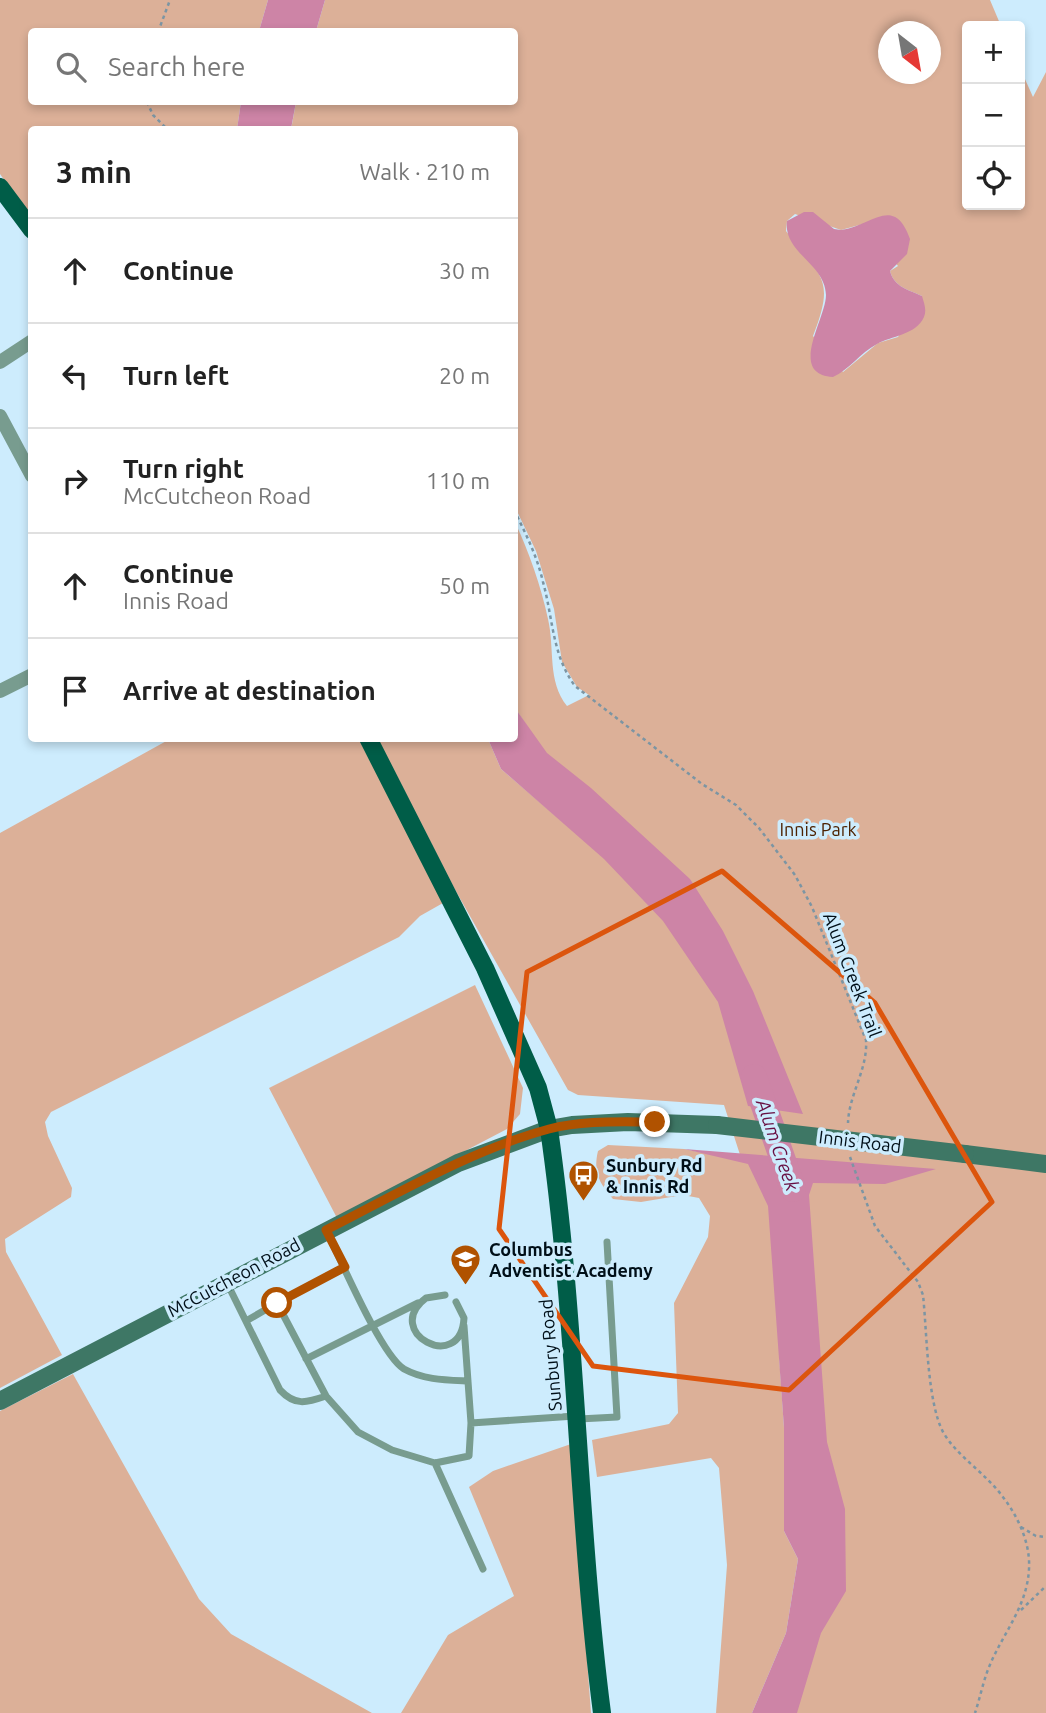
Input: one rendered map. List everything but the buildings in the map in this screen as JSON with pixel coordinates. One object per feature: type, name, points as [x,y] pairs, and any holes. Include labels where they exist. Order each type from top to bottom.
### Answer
[{"type":"main road","points":[[0,187],[28,225]]},
{"type":"main road","name":"Sunbury Road","points":[[370,742],[485,968],[538,1088],[549,1129],[578,1417],[590,1597],[602,1713]]},
{"type":"main road","name":"Innis Road","points":[[549,1129],[592,1123],[717,1125],[1046,1164]]},
{"type":"main road","name":"McCutcheon Road","points":[[0,1401],[458,1163],[549,1129]]},
{"type":"street","points":[[0,362],[28,344]]},
{"type":"street","points":[[0,416],[28,468]]},
{"type":"street","points":[[0,691],[28,677]]},
{"type":"lane","points":[[326,1230],[386,1350],[403,1368],[433,1379],[468,1381]]},
{"type":"lane","points":[[471,1423],[617,1417],[607,1242]]},
{"type":"lane","points":[[246,1321],[345,1267]]},
{"type":"lane","points":[[226,1282],[280,1390],[289,1399],[304,1404],[326,1396]]},
{"type":"lane","points":[[306,1359],[434,1295],[445,1296]]},
{"type":"lane","points":[[277,1303],[326,1396],[358,1432],[392,1450],[435,1463],[469,1457],[471,1423],[464,1326],[462,1310],[456,1302]]},
{"type":"lane","points":[[419,1303],[412,1318],[413,1327],[422,1341],[430,1345],[447,1345],[460,1334],[464,1326]]},
{"type":"lane","points":[[435,1463],[483,1569]]},
{"type":"path","points":[[160,28],[170,0]]},
{"type":"path","points":[[148,105],[153,115],[164,126]]},
{"type":"path","name":"Alum Creek Trail","points":[[518,518],[536,555],[556,650],[565,673],[575,686],[666,753],[702,784],[736,805],[759,828],[795,875],[812,907],[866,1040],[867,1055],[850,1103],[848,1132]]},
{"type":"path","points":[[849,1145],[849,1157],[875,1226],[918,1282],[923,1295],[936,1412],[943,1432],[953,1447],[989,1480],[1021,1527],[1028,1548],[1029,1568],[1018,1613],[989,1666],[975,1713]]},
{"type":"path","points":[[1021,1527],[1036,1536],[1046,1537]]},
{"type":"path","points":[[1018,1613],[1046,1586]]},
{"type":"highlighted area","points":[[722,871],[875,1003],[992,1202],[789,1390],[593,1366],[499,1229],[527,972]]},
{"type":"green space","points":[[0,0],[268,0],[260,28],[28,28],[28,105],[241,105],[237,126],[28,126],[28,215],[0,174]]},
{"type":"green space","name":"Innis Park","points":[[325,0],[990,0],[999,21],[962,21],[962,210],[1025,210],[1025,79],[1033,97],[1046,72],[1046,1713],[781,1713],[824,1522],[779,1355],[784,1428],[784,1531],[798,1559],[786,1633],[752,1713],[716,1713],[727,1565],[719,1468],[711,1458],[597,1477],[592,1440],[669,1424],[678,1413],[674,1303],[708,1237],[710,1216],[699,1198],[683,1195],[641,1202],[613,1199],[598,1177],[598,1151],[608,1145],[684,1149],[742,1161],[724,1105],[578,1095],[568,1090],[453,886],[380,742],[489,742],[501,769],[572,830],[527,726],[518,712],[518,529],[545,607],[554,675],[561,696],[567,706],[589,695],[577,687],[562,662],[554,609],[536,551],[518,513],[518,126],[292,126],[295,105],[518,105],[518,28],[317,28]],"holes":[[[795,214],[841,230],[863,224],[898,266],[890,271],[895,281],[922,296],[898,337],[878,343],[843,372],[813,336],[820,316],[824,289],[816,269],[786,231],[787,221]]]},
{"type":"green space","points":[[165,742],[361,742],[443,903],[420,916],[399,937],[51,1112],[45,1122],[48,1136],[72,1188],[71,1197],[5,1239],[6,1252],[62,1355],[0,1388],[0,833]]},
{"type":"green space","points":[[475,985],[523,1088],[520,1114],[507,1129],[337,1218],[269,1088]]},
{"type":"green space","points":[[73,1374],[199,1599],[231,1634],[372,1713],[0,1713],[0,1411]]},
{"type":"green space","points":[[571,1444],[591,1713],[401,1713],[448,1635],[514,1596],[469,1487],[493,1471]]},
{"type":"shaded area","points":[[268,0],[325,0],[317,28],[260,28]]},
{"type":"shaded area","points":[[241,105],[295,105],[292,126],[237,126]]},
{"type":"shaded area","points":[[804,212],[813,212],[834,229],[841,230],[881,216],[897,218],[910,239],[907,254],[890,271],[898,284],[922,296],[925,306],[924,317],[915,328],[877,344],[833,377],[819,374],[812,366],[811,356],[826,295],[824,284],[819,274],[791,242],[787,232],[787,221]]},
{"type":"shaded area","points":[[518,712],[547,753],[591,788],[690,879],[723,931],[753,991],[803,1114],[748,1106],[718,1002],[663,921],[604,859],[501,769],[489,742],[518,742]]},
{"type":"shaded area","points":[[684,1149],[936,1169],[885,1184],[813,1183],[809,1195],[827,1442],[845,1509],[846,1591],[821,1633],[797,1713],[752,1713],[786,1633],[798,1559],[784,1531],[784,1428],[768,1206],[748,1164]]},
{"type":"waterway","name":"Alum Creek","points":[[754,1077],[793,1189]]},
{"type":"place","name":"Sunbury Rd & Innis Rd","points":[[583,1203]]},
{"type":"place","name":"Columbus Adventist Academy","points":[[466,1287]]},
{"type":"route","points":[[277,1303],[345,1267],[326,1230],[458,1163],[549,1129],[592,1123],[655,1122]]}]
